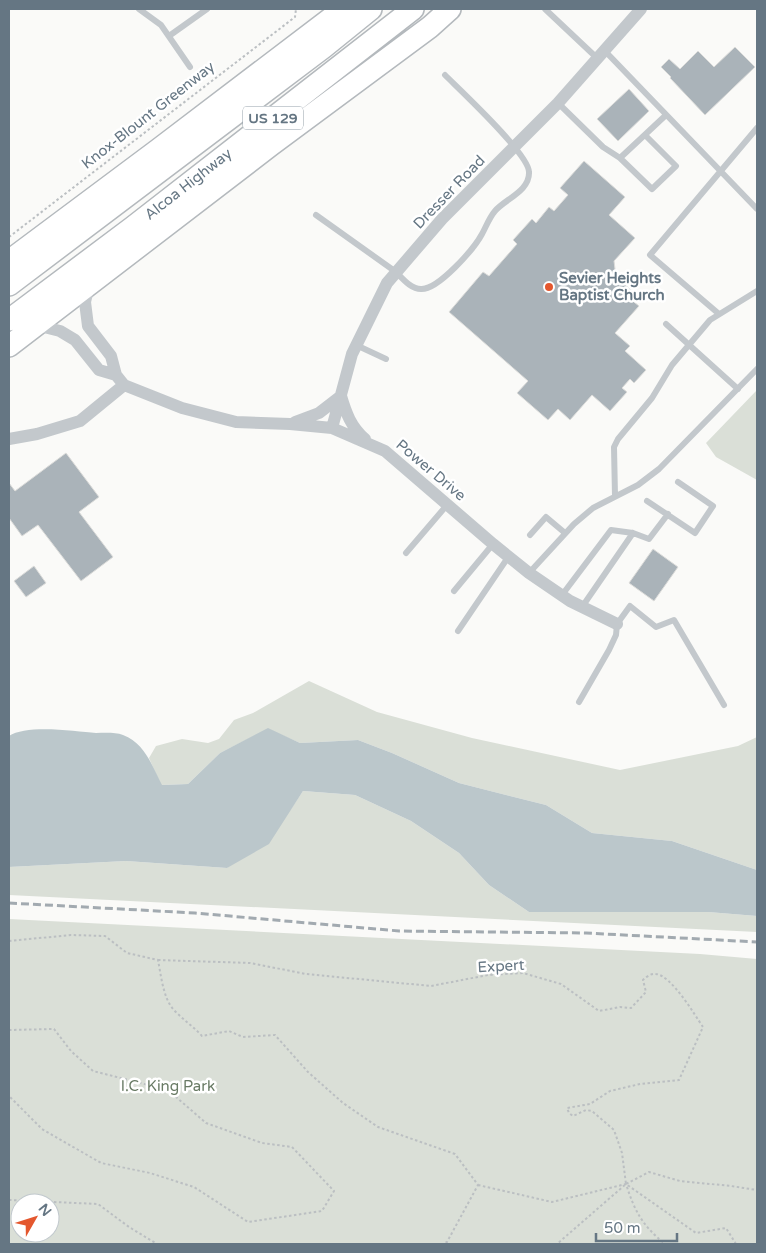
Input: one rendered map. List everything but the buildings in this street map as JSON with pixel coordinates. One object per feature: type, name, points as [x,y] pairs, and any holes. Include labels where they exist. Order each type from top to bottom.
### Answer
[{"type":"highway","points":[[9,261],[343,9]]},
{"type":"highway","name":"Alcoa Highway","points":[[9,285],[308,59],[371,9]]},
{"type":"highway","name":"Alcoa Highway","points":[[9,320],[133,227],[413,9]]},
{"type":"highway","points":[[9,346],[430,27],[450,9]]},
{"type":"street","name":"Dresser Road","points":[[332,428],[352,354],[387,283],[442,219],[558,103],[641,9]]},
{"type":"street","points":[[9,439],[37,434],[80,421],[120,380],[112,356],[88,326],[86,302],[89,284]]},
{"type":"street","name":"Power Drive","points":[[36,325],[60,331],[75,340],[100,370],[182,408],[236,422],[332,428],[385,451],[493,544],[530,573],[582,607],[617,624]]},
{"type":"street","points":[[290,424],[319,413],[341,396],[345,412],[354,428],[375,447]]},
{"type":"lane","points":[[139,9],[162,25],[190,68]]},
{"type":"lane","points":[[170,36],[207,9]]},
{"type":"lane","points":[[546,9],[600,54],[666,115],[757,209]]},
{"type":"lane","points":[[316,215],[396,272],[408,284],[420,290],[430,288],[444,278],[481,236],[495,210],[524,186],[530,172],[515,147],[445,75]]},
{"type":"lane","points":[[558,103],[603,147],[620,158],[652,189],[676,166],[645,135]]},
{"type":"lane","points":[[620,158],[666,115]]},
{"type":"lane","points":[[719,314],[650,255],[722,172],[757,128]]},
{"type":"lane","points":[[615,496],[614,447],[618,439],[652,398],[672,364],[710,320],[757,291]]},
{"type":"lane","points":[[666,324],[738,389]]},
{"type":"lane","points":[[356,345],[386,359]]},
{"type":"lane","points":[[530,573],[565,533],[593,508],[638,485],[659,469],[757,369]]},
{"type":"lane","points":[[647,501],[695,533],[713,506],[678,482]]},
{"type":"lane","points":[[406,554],[447,505]]},
{"type":"lane","points":[[562,595],[611,530],[649,539],[668,514]]},
{"type":"lane","points":[[530,535],[546,517],[565,533]]},
{"type":"lane","points":[[582,607],[633,534]]},
{"type":"lane","points":[[454,591],[493,544]]},
{"type":"lane","points":[[458,631],[509,556]]},
{"type":"lane","points":[[579,702],[609,650],[616,635],[617,624],[630,606],[656,627],[674,620],[724,705]]},
{"type":"path","name":"Knox-Blount Greenway","points":[[9,237],[295,16],[296,9]]},
{"type":"path","name":"Expert","points":[[9,941],[71,935],[105,936],[127,953],[158,960],[250,963],[306,974],[432,986],[488,975],[524,973],[561,984],[599,1011],[620,1007],[631,1008],[646,992],[642,980],[656,973],[665,978],[676,989],[703,1027],[679,1080],[640,1084],[610,1091],[590,1104],[567,1108],[573,1116],[586,1110],[592,1111],[614,1130],[622,1153],[626,1184]]},
{"type":"path","points":[[158,960],[165,990],[172,1008],[202,1036],[229,1031],[243,1037],[276,1035],[308,1072],[343,1103],[378,1127],[454,1154],[478,1185],[552,1202],[626,1184],[696,1233],[726,1228],[736,1244]]},
{"type":"path","points":[[9,1030],[54,1029],[71,1052],[93,1071],[168,1090],[206,1123],[262,1143],[292,1147],[334,1191],[322,1211],[248,1222],[194,1187],[150,1173],[100,1163],[42,1128],[9,1096]]},
{"type":"path","points":[[557,1244],[626,1184],[649,1172],[680,1181],[757,1190]]},
{"type":"path","points":[[626,1184],[634,1208],[649,1232],[665,1244]]},
{"type":"path","points":[[443,1244],[447,1242],[478,1185]]},
{"type":"path","points":[[9,1200],[98,1204],[129,1227],[157,1244]]},
{"type":"green space","points":[[757,390],[757,480],[716,457],[706,443]]},
{"type":"green space","points":[[309,681],[377,712],[472,738],[620,770],[738,746],[757,737],[757,870],[672,841],[592,833],[546,805],[459,783],[358,740],[300,743],[268,729],[220,753],[188,784],[161,785],[149,758],[156,746],[182,739],[208,743],[219,739],[234,720],[253,713]]},
{"type":"green space","points":[[303,791],[355,795],[411,821],[459,853],[489,885],[529,912],[708,912],[757,916],[757,932],[9,895],[9,867],[126,861],[227,868],[291,809]]},
{"type":"green space","name":"I.C. King Park","points":[[9,919],[700,954],[757,959],[757,1244],[9,1244]]},
{"type":"shaded area","points":[[268,728],[300,743],[358,740],[459,783],[546,805],[592,833],[672,841],[757,870],[757,916],[708,912],[529,912],[489,885],[459,853],[411,821],[355,795],[303,791],[269,844],[227,868],[126,861],[9,867],[9,736],[17,732],[38,729],[123,735],[131,739],[142,749],[162,785],[188,784],[220,753]]},
{"type":"railway","points":[[9,903],[195,913],[399,931],[586,933],[757,942]]},
{"type":"place","name":"Sevier Heights Baptist Church","points":[[549,287]]}]
